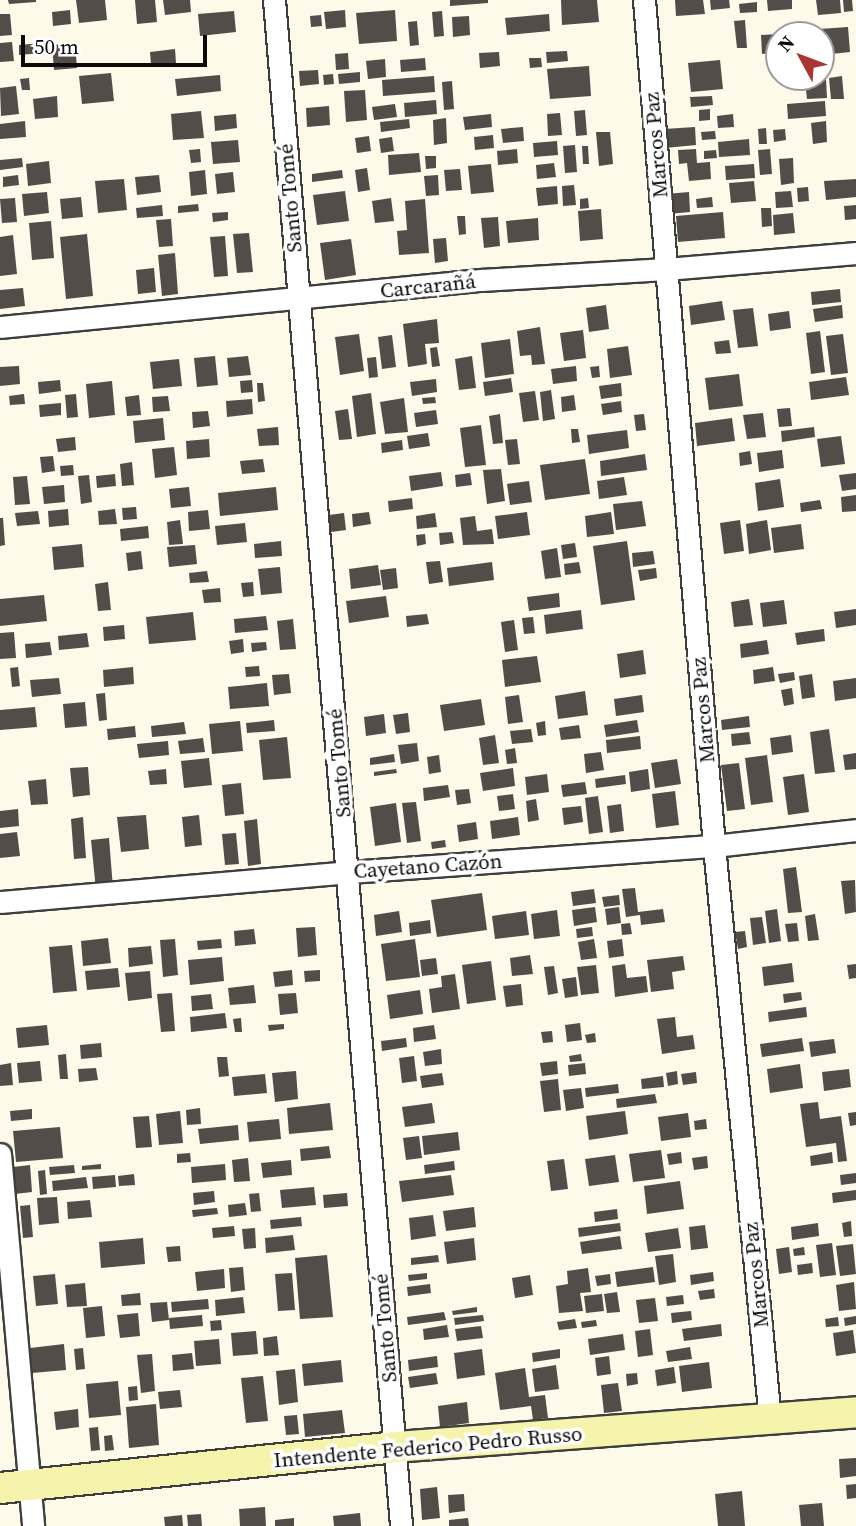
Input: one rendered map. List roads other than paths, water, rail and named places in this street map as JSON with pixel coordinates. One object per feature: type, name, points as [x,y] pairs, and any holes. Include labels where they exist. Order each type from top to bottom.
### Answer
[{"type":"street","name":"Santo Tomé","points":[[274,0],[349,872],[401,1526]]},
{"type":"street","name":"Marcos Paz","points":[[644,0],[714,846],[770,1419]]},
{"type":"street","name":"Carcarañá","points":[[0,327],[154,310],[481,281],[667,270],[856,253]]},
{"type":"street","name":"Cayetano Cazón","points":[[0,902],[349,872],[714,846],[856,830]]},
{"type":"street","points":[[0,1154],[33,1526]]},
{"type":"street","name":"Intendente Federico Pedro Russo","points":[[0,1488],[395,1447],[856,1412]]}]
